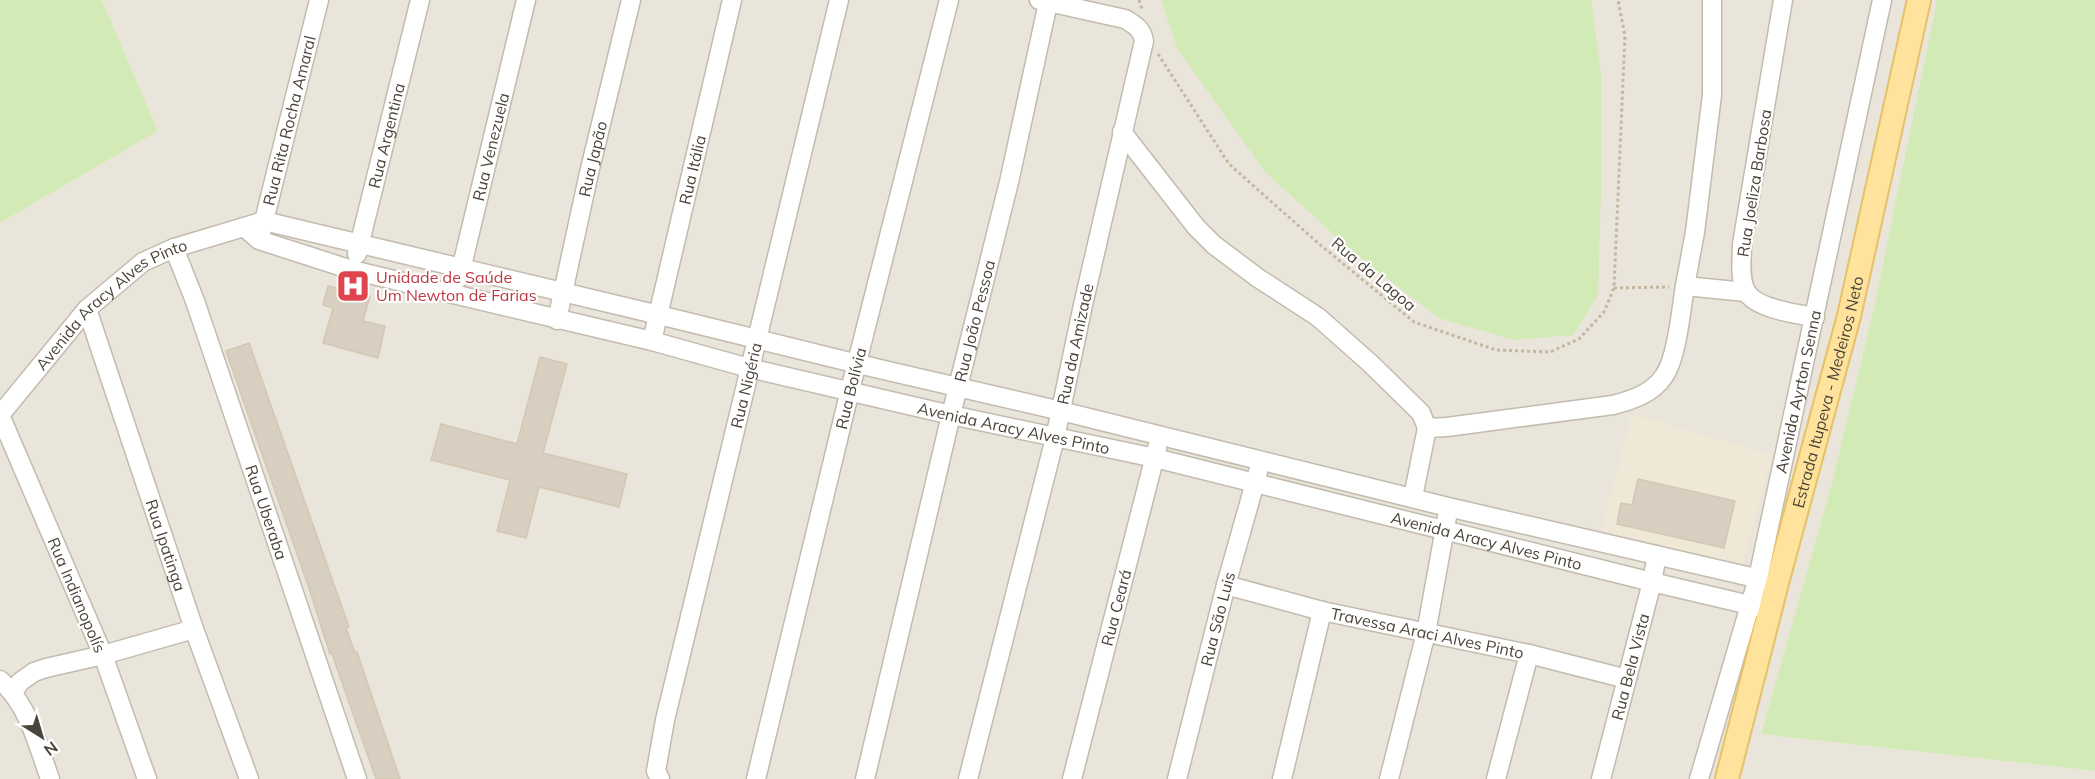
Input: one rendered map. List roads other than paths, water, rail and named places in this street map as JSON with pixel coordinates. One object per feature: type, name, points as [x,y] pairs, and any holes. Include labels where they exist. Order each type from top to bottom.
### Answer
[{"type":"main road","name":"Estrada Itupeva - Medeiros Neto","points":[[1727,779],[1760,608],[1849,316],[1919,0]]},
{"type":"street","name":"Rua Rita Rocha Amaral","points":[[259,240],[319,0]]},
{"type":"street","name":"Rua Argentina","points":[[352,270],[420,0]]},
{"type":"street","name":"Rua Venezuela","points":[[455,295],[526,0]]},
{"type":"street","name":"Rua Japão","points":[[557,320],[589,173],[631,0]]},
{"type":"street","name":"Rua Itália","points":[[652,341],[732,0]]},
{"type":"street","name":"Rua Nigéria","points":[[658,775],[665,720],[839,0]]},
{"type":"street","name":"Rua Bolívia","points":[[756,779],[850,390],[949,0]]},
{"type":"street","points":[[1427,428],[1613,405],[1634,400],[1664,377],[1671,362],[1695,232],[1711,105],[1712,0]]},
{"type":"street","name":"Rua Joeliza Barbosa","points":[[1746,292],[1741,262],[1742,244],[1783,0]]},
{"type":"street","name":"Avenida Ayrton Senna","points":[[1767,581],[1815,317],[1882,0]]},
{"type":"street","name":"Rua da Amizade","points":[[968,779],[1062,411],[1083,305],[1144,41],[1143,33],[1136,25],[1125,19],[1043,1]]},
{"type":"street","name":"Rua João Pessoa","points":[[865,779],[1009,182],[1043,1]]},
{"type":"street","points":[[1122,132],[1196,227],[1214,245],[1258,278],[1318,317],[1410,400],[1421,413],[1427,428],[1413,497]]},
{"type":"street","name":"Avenida Aracy Alves Pinto","points":[[0,415],[87,309],[143,262],[174,248],[264,221],[1261,459],[1448,507],[1767,581]]},
{"type":"street","points":[[244,227],[259,240]]},
{"type":"street","name":"Avenida Aracy Alves Pinto","points":[[259,240],[352,270],[652,341],[749,368],[951,415],[1155,458],[1760,608]]},
{"type":"street","name":"Rua Uberaba","points":[[174,248],[195,301],[357,779]]},
{"type":"street","points":[[1685,286],[1746,292],[1761,304],[1784,312],[1815,317]]},
{"type":"street","name":"Rua Ipatinga","points":[[87,309],[195,629],[249,779]]},
{"type":"street","name":"Rua Indianopolís","points":[[0,415],[103,655],[147,779]]},
{"type":"street","name":"Rua Ceará","points":[[1072,779],[1161,435]]},
{"type":"street","name":"Rua São Luis","points":[[1177,779],[1226,585],[1261,459]]},
{"type":"street","points":[[1389,779],[1426,633],[1448,507]]},
{"type":"street","name":"Rua Bela Vista","points":[[1601,779],[1657,555]]},
{"type":"street","name":"Travessa Araci Alves Pinto","points":[[1226,585],[1323,611],[1529,654],[1627,679]]},
{"type":"street","points":[[1699,779],[1760,608]]},
{"type":"street","points":[[1282,779],[1323,611]]},
{"type":"street","points":[[50,779],[28,715],[6,686],[20,682],[34,672],[195,629]]},
{"type":"street","points":[[1496,779],[1529,654]]},
{"type":"place","name":"Unidade de Saúde Um Newton de Farias","points":[[353,286]]}]
